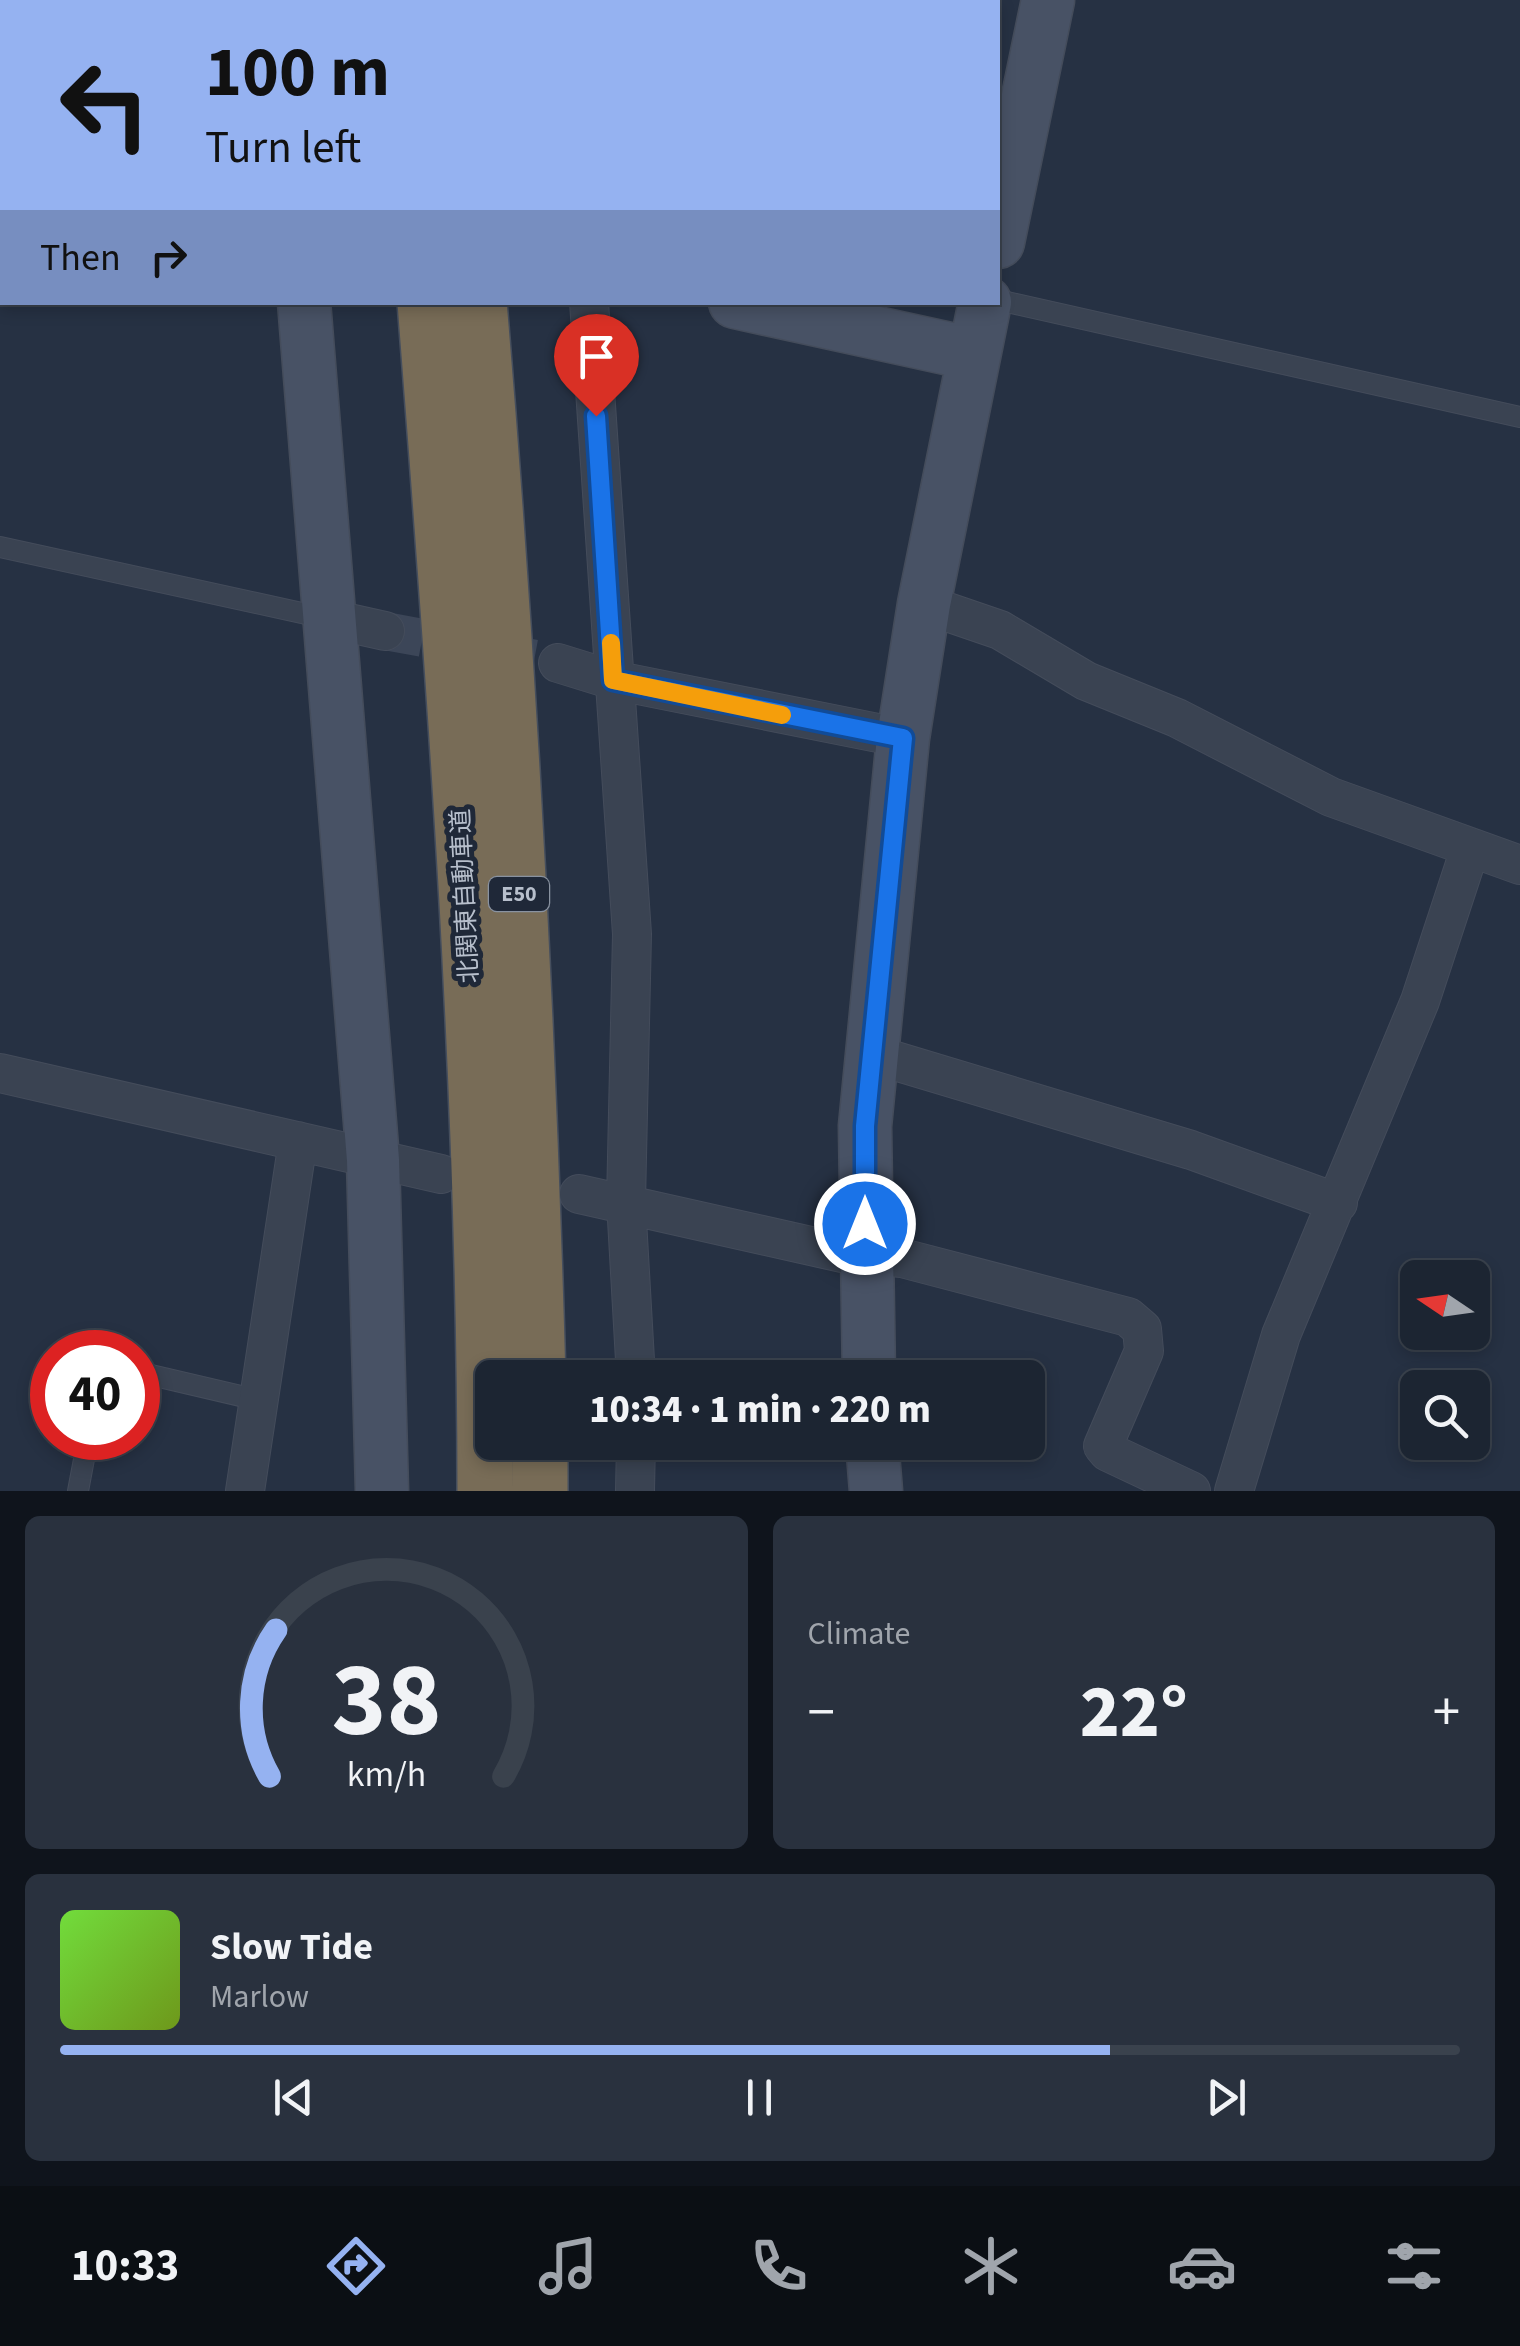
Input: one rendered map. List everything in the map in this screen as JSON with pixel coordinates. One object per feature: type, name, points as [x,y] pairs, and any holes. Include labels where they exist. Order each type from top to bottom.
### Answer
[{"type":"highway","points":[[394,305],[407,421],[458,766]]},
{"type":"highway","name":"北関東自動車道","points":[[425,305],[458,766],[476,1108],[485,1491]]},
{"type":"highway","name":"E50","points":[[479,305],[530,1086],[538,1360]]},
{"type":"highway","points":[[488,411],[490,305]]},
{"type":"highway","points":[[540,1460],[540,1491]]},
{"type":"street","points":[[1000,222],[1015,70],[1048,0]]},
{"type":"street","points":[[304,305],[373,1160],[382,1491]]},
{"type":"street","points":[[589,305],[632,934],[626,1202],[635,1360]]},
{"type":"street","points":[[750,305],[973,354]]},
{"type":"street","points":[[868,1360],[865,1126],[903,738],[924,604],[984,305]]},
{"type":"street","points":[[924,604],[1000,630],[1086,681],[1176,718],[1331,797],[1520,865]]},
{"type":"street","points":[[331,619],[385,630]]},
{"type":"street","points":[[558,664],[613,680],[903,738]]},
{"type":"street","points":[[1234,1491],[1281,1335],[1420,1001],[1470,848]]},
{"type":"street","points":[[872,1054],[1191,1150],[1338,1203]]},
{"type":"street","points":[[0,1073],[441,1174]]},
{"type":"street","points":[[246,1491],[298,1141]]},
{"type":"street","points":[[579,1194],[865,1257],[902,1258],[1135,1321],[1142,1329],[1144,1350],[1103,1446],[1108,1452],[1192,1491]]},
{"type":"street","points":[[636,1460],[636,1491]]},
{"type":"street","points":[[873,1460],[876,1491]]},
{"type":"lane","points":[[1000,300],[1520,417]]},
{"type":"lane","points":[[0,548],[331,619]]},
{"type":"lane","points":[[160,1377],[262,1401]]},
{"type":"lane","points":[[78,1491],[84,1460]]},
{"type":"tunnel","points":[[385,631],[558,663]]},
{"type":"slow traffic","points":[[611,643],[613,680],[782,715]]},
{"type":"route","points":[[596,416],[613,680],[903,738],[865,1126],[865,1224]]}]
